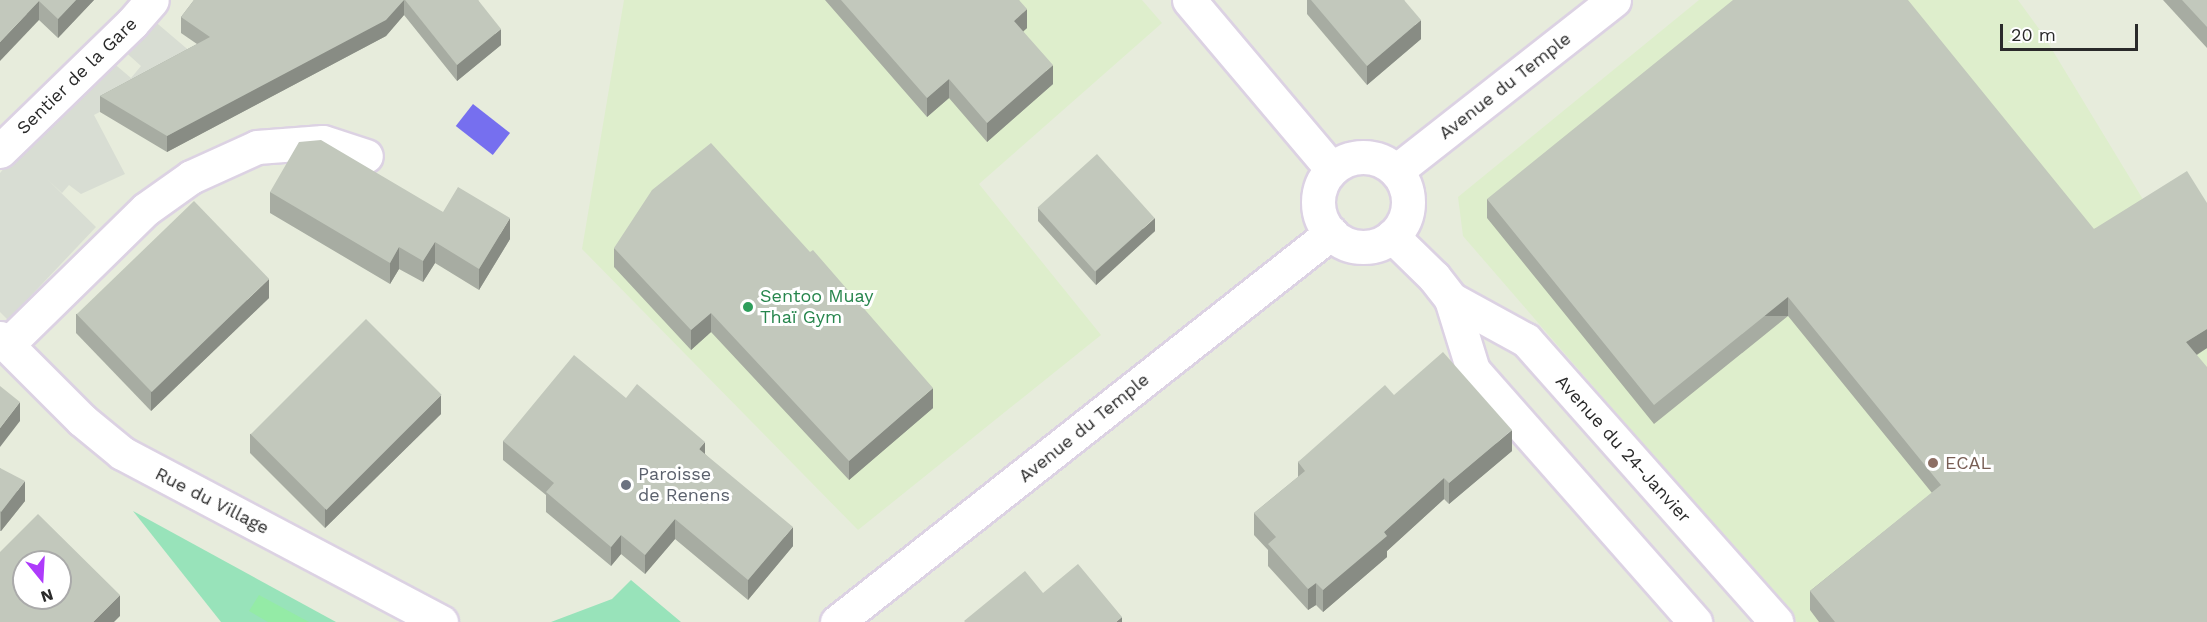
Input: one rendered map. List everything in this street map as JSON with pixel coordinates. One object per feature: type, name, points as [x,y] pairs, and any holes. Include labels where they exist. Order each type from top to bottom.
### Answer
[{"type":"street","name":"Sentier de la Gare","points":[[0,151],[132,23],[152,0]]},
{"type":"street","points":[[1189,0],[1332,169]]},
{"type":"street","name":"Avenue du Temple","points":[[1396,171],[1614,0]]},
{"type":"street","name":"Rue du Village","points":[[366,156],[323,142],[257,147],[191,177],[146,209],[4,342],[82,420],[122,453],[441,622]]},
{"type":"street","points":[[1372,157],[1396,171],[1404,183],[1408,197],[1407,212],[1401,225],[1392,236],[1380,243],[1354,246],[1330,233],[1322,221],[1318,208],[1323,180],[1332,169],[1344,161],[1372,157]]},
{"type":"street","name":"Avenue du Temple","points":[[837,622],[1330,233]]},
{"type":"street","name":"Avenue du 24-Janvier","points":[[1392,236],[1434,277],[1451,299],[1473,369],[1695,622]]},
{"type":"street","name":"Avenue du 24-Janvier","points":[[1451,299],[1526,340],[1776,622]]},
{"type":"shaded area","points":[[624,0],[1142,0],[1162,23],[979,184],[1101,335],[858,530],[582,249]]},
{"type":"shaded area","name":"ECAL","points":[[1699,0],[2018,0],[2042,33],[2207,305],[2207,622],[1797,622],[1463,236],[1458,197]]},
{"type":"shaded area","points":[[152,19],[199,59],[94,115],[125,174],[81,194],[69,185],[62,193],[48,180],[96,227],[8,320],[0,312],[0,173],[18,152],[111,61],[131,78],[141,66],[121,48]]},
{"type":"shaded area","points":[[473,104],[510,133],[493,155],[456,126]]},
{"type":"green space","points":[[133,511],[336,622],[221,622]]},
{"type":"green space","points":[[631,580],[681,622],[551,622],[612,599]]},
{"type":"green space","points":[[259,595],[309,622],[268,622],[249,611]]},
{"type":"building","points":[[0,0],[76,0],[58,19],[39,1],[0,42]]},
{"type":"building","points":[[194,0],[404,0],[386,20],[167,136],[100,96],[210,37],[181,17]]},
{"type":"building","points":[[405,0],[478,0],[501,29],[457,65]]},
{"type":"building","points":[[841,0],[1019,0],[1027,9],[1014,21],[1053,65],[987,123],[949,79],[927,98]]},
{"type":"building","points":[[1311,0],[1404,0],[1421,20],[1367,66]]},
{"type":"building","name":"ECAL","points":[[1733,0],[1908,0],[2094,229],[2187,171],[2207,203],[2207,329],[2186,342],[2207,367],[2207,622],[1835,622],[1810,591],[1941,485],[1788,297],[1654,405],[1487,199]]},
{"type":"building","points":[[2182,0],[2207,0],[2207,27]]},
{"type":"building","points":[[321,140],[443,212],[458,187],[510,218],[479,269],[435,242],[423,261],[399,247],[390,263],[270,192],[299,142]]},
{"type":"building","name":"Sentoo Muay Thaï Gym","points":[[711,143],[810,252],[813,250],[933,388],[849,461],[711,313],[691,330],[614,248],[652,190]]},
{"type":"building","points":[[1097,154],[1155,218],[1095,271],[1038,208]]},
{"type":"building","points":[[194,201],[269,279],[152,392],[77,314]]},
{"type":"building","points":[[366,319],[442,395],[326,510],[251,434]]},
{"type":"building","points":[[1443,352],[1512,430],[1449,483],[1444,478],[1384,532],[1387,536],[1323,590],[1316,583],[1308,589],[1268,544],[1276,537],[1254,513],[1305,471],[1298,462],[1385,385],[1394,395]]},
{"type":"building","name":"Paroisse de Renens","points":[[574,355],[626,398],[637,384],[705,442],[699,449],[793,527],[748,580],[675,519],[645,555],[621,535],[611,547],[546,492],[554,483],[503,441]]},
{"type":"building","points":[[0,386],[20,402],[0,428]]},
{"type":"building","points":[[0,468],[25,481],[1,512],[0,511]]},
{"type":"building","points":[[38,514],[120,595],[93,622],[0,622],[0,552]]},
{"type":"building","points":[[1078,564],[1122,617],[1116,622],[964,621],[1025,571],[1043,593]]},
{"type":"place","name":"Sentoo Muay Thaï Gym","points":[[748,307]]},
{"type":"place","name":"ECAL","points":[[1933,463]]},
{"type":"place","name":"Paroisse de Renens","points":[[626,485]]}]
